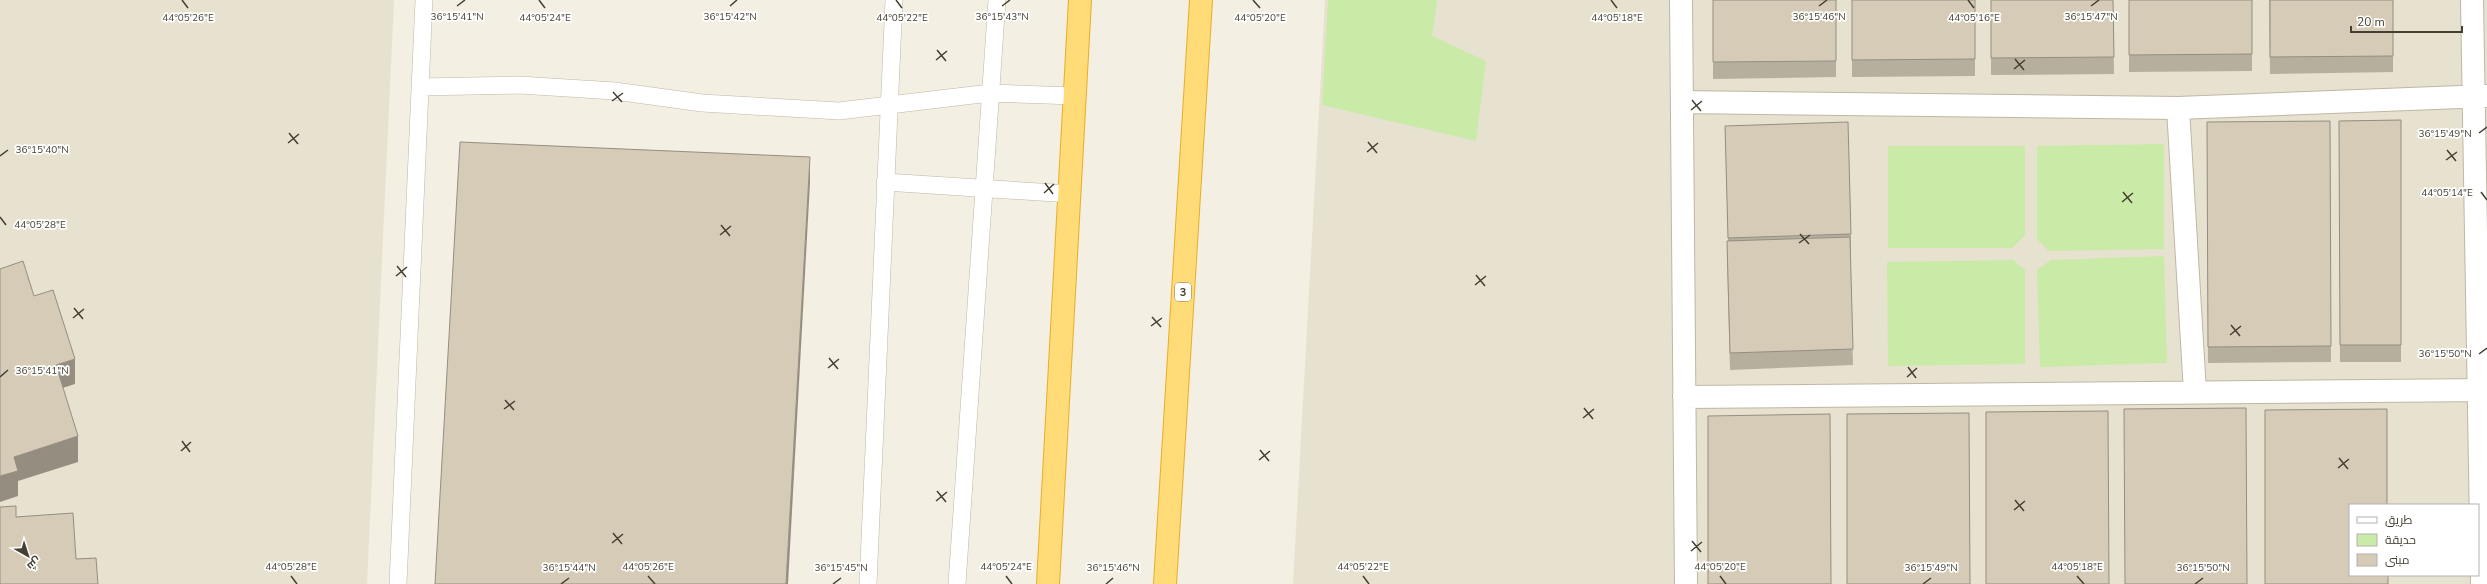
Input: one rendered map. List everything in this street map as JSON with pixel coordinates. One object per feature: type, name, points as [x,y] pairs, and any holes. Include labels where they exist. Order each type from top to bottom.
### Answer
[{"type":"highway","points":[[1048,584],[1080,0]]},
{"type":"highway","name":"3","points":[[1164,584],[1201,0]]},
{"type":"street","points":[[1681,0],[1686,584]]},
{"type":"street","points":[[2472,0],[2480,96],[2483,390],[2482,584]]},
{"type":"street","points":[[1682,102],[2178,108],[2480,96]]},
{"type":"street","points":[[2178,108],[2196,392]]},
{"type":"street","points":[[1684,397],[2483,390]]},
{"type":"lane","points":[[398,584],[424,0]]},
{"type":"lane","points":[[868,584],[894,0]]},
{"type":"lane","points":[[957,584],[997,0]]},
{"type":"lane","points":[[420,87],[534,86],[615,91],[702,103],[839,111],[990,93],[1075,96]]},
{"type":"lane","points":[[885,182],[1070,194]]},
{"type":"shaded area","points":[[0,0],[394,0],[367,584],[0,584]]},
{"type":"shaded area","points":[[1325,0],[2487,0],[2487,584],[1293,584]]},
{"type":"green space","points":[[1328,0],[1437,0],[1432,36],[1486,61],[1476,141],[1322,105]]},
{"type":"green space","points":[[2164,144],[2164,249],[2049,251],[2037,239],[2037,146]]},
{"type":"green space","points":[[1888,146],[2025,146],[2025,235],[2012,248],[1888,248]]},
{"type":"green space","points":[[2164,256],[2167,363],[2040,367],[2037,270],[2051,260]]},
{"type":"green space","points":[[2013,260],[2025,270],[2025,364],[1888,366],[1887,262]]},
{"type":"building","points":[[1713,0],[1836,0],[1836,61],[1713,62]]},
{"type":"building","points":[[1852,0],[1975,0],[1975,59],[1852,60]]},
{"type":"building","points":[[1991,0],[2113,0],[2114,57],[1991,58]]},
{"type":"building","points":[[2129,0],[2252,0],[2252,54],[2129,55]]},
{"type":"building","points":[[2270,0],[2393,0],[2393,56],[2270,57]]},
{"type":"building","points":[[2401,120],[2401,345],[2340,345],[2339,121]]},
{"type":"building","points":[[2330,121],[2331,346],[2208,347],[2207,122]]},
{"type":"building","points":[[1848,122],[1851,234],[1728,238],[1725,126]]},
{"type":"building","points":[[460,142],[810,157],[786,584],[435,584]]},
{"type":"building","points":[[1850,237],[1853,349],[1730,353],[1727,241]]},
{"type":"building","points":[[23,261],[34,296],[53,290],[75,359],[56,365],[78,436],[14,457],[18,471],[0,476],[0,269]]},
{"type":"building","points":[[2246,408],[2247,584],[2125,584],[2124,409]]},
{"type":"building","points":[[2387,409],[2387,504],[2349,504],[2349,576],[2388,576],[2388,584],[2265,584],[2265,410]]},
{"type":"building","points":[[2108,411],[2109,584],[1986,584],[1986,412]]},
{"type":"building","points":[[1969,413],[1970,584],[1847,584],[1847,414]]},
{"type":"building","points":[[1830,414],[1831,584],[1708,584],[1708,416]]},
{"type":"building","points":[[16,506],[16,517],[73,513],[76,559],[96,558],[98,584],[0,584],[0,507]]}]
